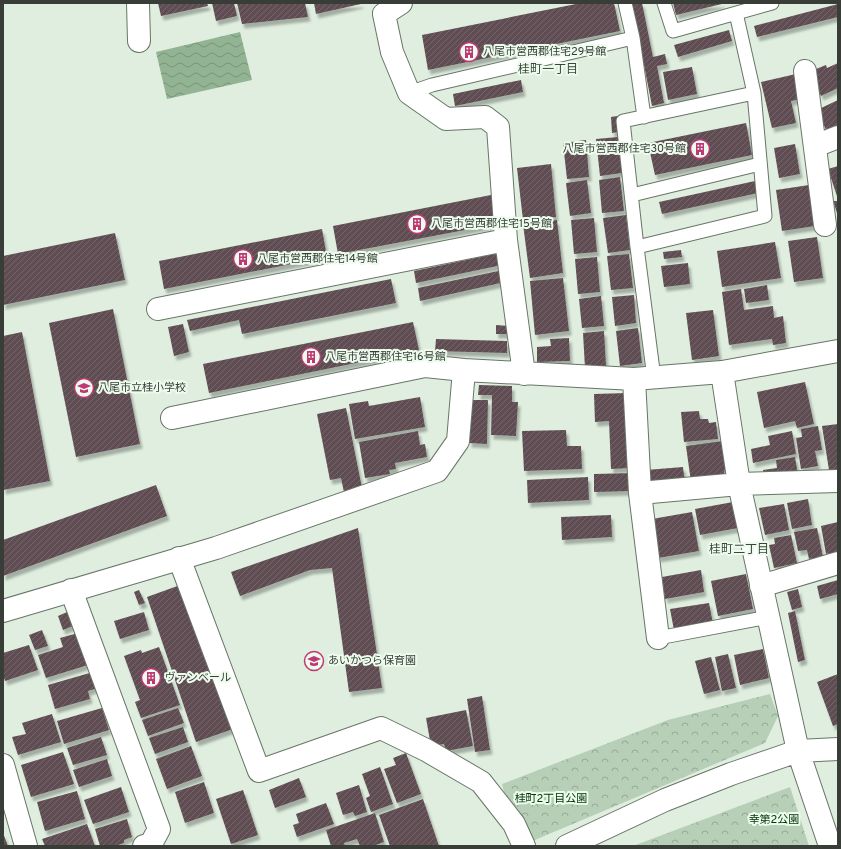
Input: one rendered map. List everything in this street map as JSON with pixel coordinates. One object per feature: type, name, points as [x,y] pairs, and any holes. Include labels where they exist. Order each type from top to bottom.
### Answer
[{"type":"street","points":[[138,3],[139,41]]},
{"type":"street","points":[[402,3],[384,14],[392,52],[409,93],[446,119],[485,117],[498,127],[506,240],[524,374]]},
{"type":"street","points":[[805,71],[825,225]]},
{"type":"street","points":[[815,146],[838,137]]},
{"type":"street","points":[[158,309],[506,240]]},
{"type":"street","points":[[172,418],[424,366],[524,374],[644,378],[722,372],[838,351]]},
{"type":"street","points":[[3,610],[216,548],[437,471],[458,441],[464,370]]},
{"type":"street","points":[[722,372],[739,484],[798,751],[830,846]]},
{"type":"street","points":[[644,378],[640,493],[658,638]]},
{"type":"street","points":[[640,493],[739,484],[838,481]]},
{"type":"street","points":[[179,558],[259,771],[381,728],[426,750],[481,782],[514,824],[524,846]]},
{"type":"street","points":[[762,586],[838,563]]},
{"type":"street","points":[[71,590],[159,829],[151,844],[144,846]]},
{"type":"street","points":[[567,846],[665,800],[731,774],[798,751],[838,749]]},
{"type":"street","points":[[3,765],[26,846]]},
{"type":"lane","points":[[625,3],[633,38],[644,117]]},
{"type":"lane","points":[[664,3],[673,31],[772,3]]},
{"type":"lane","points":[[637,247],[765,216],[754,93],[736,13]]},
{"type":"lane","points":[[409,93],[432,85],[633,38]]},
{"type":"lane","points":[[644,378],[637,247],[623,121],[754,93]]},
{"type":"lane","points":[[632,195],[760,164]]},
{"type":"lane","points":[[658,638],[768,617]]},
{"type":"green space","name":"桂町2丁目公園","points":[[770,694],[778,716],[765,743],[530,842],[506,800],[502,784],[668,720]]},
{"type":"green space","name":"幸第2公園","points":[[790,787],[809,846],[633,846]]},
{"type":"water","points":[[240,32],[252,80],[167,99],[156,52]]},
{"type":"building","points":[[158,3],[207,3],[208,6],[161,16]]},
{"type":"building","points":[[212,3],[234,3],[237,16],[216,21]]},
{"type":"building","points":[[237,3],[305,3],[308,17],[242,24]]},
{"type":"building","points":[[314,3],[361,3],[361,4],[316,14]]},
{"type":"building","name":"八尾市営西郡住宅29号館","points":[[581,3],[614,3],[620,31],[428,70],[422,35]]},
{"type":"building","points":[[632,3],[642,3],[653,57],[665,54],[667,64],[657,66],[664,103],[652,106]]},
{"type":"building","points":[[673,3],[722,3],[722,4],[676,15]]},
{"type":"building","points":[[838,4],[838,17],[757,37],[754,26]]},
{"type":"building","points":[[729,30],[732,41],[678,57],[674,45]]},
{"type":"building","points":[[838,63],[838,88],[821,96],[811,71],[826,65],[827,68]]},
{"type":"building","points":[[692,67],[697,94],[668,100],[663,72]]},
{"type":"building","points":[[796,74],[802,99],[791,101],[796,123],[772,128],[761,82]]},
{"type":"building","points":[[521,80],[523,92],[455,106],[453,94]]},
{"type":"building","points":[[838,100],[838,129],[828,134],[817,110]]},
{"type":"building","points":[[617,116],[618,132],[612,133],[611,117]]},
{"type":"building","name":"八尾市営西郡住宅30号館","points":[[746,123],[752,155],[655,175],[648,143]]},
{"type":"building","points":[[618,137],[622,173],[600,176],[596,139]]},
{"type":"building","points":[[586,140],[589,177],[567,179],[563,143]]},
{"type":"building","points":[[795,144],[800,174],[779,178],[774,148]]},
{"type":"building","points":[[551,164],[556,217],[523,220],[517,168]]},
{"type":"building","points":[[838,166],[838,199],[828,169]]},
{"type":"building","points":[[620,177],[624,211],[602,213],[599,180]]},
{"type":"building","points":[[587,180],[591,213],[570,216],[566,183]]},
{"type":"building","points":[[755,181],[758,193],[662,214],[659,202]]},
{"type":"building","points":[[809,185],[815,226],[782,231],[776,190]]},
{"type":"building","name":"八尾市営西郡住宅15号館","points":[[496,194],[502,223],[338,254],[333,226]]},
{"type":"building","points":[[833,201],[838,201],[838,216]]},
{"type":"building","points":[[626,215],[630,250],[608,253],[603,218]]},
{"type":"building","points":[[594,218],[597,252],[574,254],[571,220]]},
{"type":"building","points":[[557,220],[563,273],[530,278],[523,224]]},
{"type":"building","name":"八尾市営西郡住宅14号館","points":[[322,229],[327,257],[164,289],[159,261]]},
{"type":"building","points":[[115,233],[125,280],[3,305],[3,256]]},
{"type":"building","points":[[817,237],[823,278],[794,282],[788,241]]},
{"type":"building","points":[[775,242],[781,278],[722,287],[717,251]]},
{"type":"building","points":[[681,250],[682,257],[664,259],[663,252]]},
{"type":"building","points":[[499,253],[502,265],[416,283],[414,271]]},
{"type":"building","points":[[629,254],[633,288],[611,290],[607,256]]},
{"type":"building","points":[[597,257],[600,292],[578,294],[575,259]]},
{"type":"building","points":[[688,263],[690,284],[664,287],[661,266]]},
{"type":"building","points":[[503,270],[505,282],[420,301],[418,288]]},
{"type":"building","points":[[563,278],[569,331],[535,335],[530,281]]},
{"type":"building","points":[[391,279],[396,303],[242,334],[239,320],[190,331],[187,320]]},
{"type":"building","points":[[767,285],[769,300],[746,303],[744,289]]},
{"type":"building","points":[[741,289],[744,310],[773,306],[774,318],[783,316],[786,343],[773,345],[772,339],[729,345],[722,292]]},
{"type":"building","points":[[634,295],[636,323],[615,326],[612,297]]},
{"type":"building","points":[[601,296],[604,326],[582,328],[579,299]]},
{"type":"building","points":[[113,309],[140,444],[76,457],[49,323]]},
{"type":"building","points":[[713,310],[719,356],[692,360],[686,313]]},
{"type":"building","name":"八尾市営西郡住宅16号館","points":[[413,322],[419,350],[209,393],[203,364]]},
{"type":"building","points":[[183,324],[189,352],[174,356],[168,327]]},
{"type":"building","points":[[496,325],[509,326],[509,334],[496,334]]},
{"type":"building","points":[[638,328],[642,363],[620,366],[616,331]]},
{"type":"building","points":[[604,331],[606,366],[585,368],[583,333]]},
{"type":"building","points":[[22,332],[50,481],[3,490],[3,336]]},
{"type":"building","points":[[569,338],[570,361],[537,362],[537,347],[551,346],[550,339]]},
{"type":"building","points":[[436,339],[507,341],[507,353],[435,351]]},
{"type":"building","points":[[805,382],[814,424],[797,428],[795,421],[764,428],[757,392]]},
{"type":"building","points":[[479,385],[512,386],[512,402],[518,402],[516,436],[491,435],[492,395],[478,395]]},
{"type":"building","points":[[627,393],[630,468],[611,469],[609,421],[595,422],[594,394]]},
{"type":"building","points":[[420,397],[425,427],[355,439],[349,404],[368,401],[369,406]]},
{"type":"building","points":[[471,400],[488,400],[487,444],[469,443]]},
{"type":"building","points":[[346,408],[363,493],[345,497],[341,478],[330,480],[317,414]]},
{"type":"building","points":[[699,411],[700,419],[708,419],[709,423],[716,422],[718,439],[684,442],[681,412]]},
{"type":"building","points":[[838,424],[838,469],[829,470],[822,426]]},
{"type":"building","points":[[818,426],[822,450],[815,451],[818,466],[801,469],[796,438],[802,437],[801,429]]},
{"type":"building","points":[[566,430],[567,446],[581,446],[582,469],[524,471],[522,431]]},
{"type":"building","points":[[418,431],[420,445],[425,444],[427,457],[395,463],[396,469],[389,470],[390,474],[365,478],[359,442]]},
{"type":"building","points":[[792,431],[796,454],[753,463],[751,449],[770,445],[768,436]]},
{"type":"building","points":[[723,441],[726,465],[723,477],[691,482],[686,446]]},
{"type":"building","points":[[795,457],[798,475],[765,481],[763,470],[777,468],[776,460]]},
{"type":"building","points":[[683,467],[685,484],[647,488],[646,470]]},
{"type":"building","points":[[633,473],[633,491],[594,492],[594,474]]},
{"type":"building","points":[[588,477],[589,500],[528,503],[527,480]]},
{"type":"building","points":[[156,485],[167,516],[3,576],[3,540]]},
{"type":"building","points":[[808,499],[812,525],[792,529],[787,503]]},
{"type":"building","points":[[733,502],[738,528],[700,535],[695,509]]},
{"type":"building","points":[[784,504],[789,530],[765,535],[759,508]]},
{"type":"building","points":[[692,512],[699,551],[658,558],[652,519]]},
{"type":"building","points":[[611,515],[612,537],[562,540],[561,517]]},
{"type":"building","points":[[838,522],[838,552],[826,554],[821,526]]},
{"type":"building","points":[[358,528],[382,688],[349,692],[332,568],[310,570],[240,596],[231,572]]},
{"type":"building","points":[[817,528],[823,557],[809,559],[807,550],[798,551],[794,532]]},
{"type":"building","points":[[791,535],[797,563],[774,568],[769,545],[775,544],[774,538]]},
{"type":"building","points":[[701,570],[704,592],[665,599],[662,577]]},
{"type":"building","points":[[746,574],[753,609],[718,616],[711,581]]},
{"type":"building","points":[[838,580],[838,594],[820,599],[817,586]]},
{"type":"building","points":[[183,584],[233,729],[196,742],[147,597]]},
{"type":"building","points":[[798,589],[802,607],[792,610],[787,592]]},
{"type":"building","points":[[139,590],[145,603],[139,605],[134,592]]},
{"type":"building","points":[[709,603],[713,624],[674,630],[670,609]]},
{"type":"building","points":[[795,611],[805,660],[798,662],[788,613]]},
{"type":"building","points":[[67,612],[75,616],[78,624],[63,630],[58,616]]},
{"type":"building","points":[[144,612],[149,630],[120,639],[114,621]]},
{"type":"building","points":[[42,630],[48,646],[35,650],[29,635]]},
{"type":"building","points":[[78,633],[88,665],[46,678],[38,655],[63,647],[60,638]]},
{"type":"building","points":[[29,645],[38,670],[5,681],[3,675],[3,653]]},
{"type":"building","name":"ヴァンベール","points":[[159,647],[180,705],[141,718],[135,702],[140,700],[124,656],[141,650],[142,653]]},
{"type":"building","points":[[763,649],[769,678],[740,685],[734,655]]},
{"type":"building","points":[[728,654],[736,688],[722,691],[715,657]]},
{"type":"building","points":[[711,657],[720,690],[704,694],[695,661]]},
{"type":"building","points":[[93,672],[98,688],[88,691],[90,699],[55,709],[48,685]]},
{"type":"building","points":[[838,674],[838,724],[833,726],[817,682]]},
{"type":"building","points":[[482,696],[490,750],[475,752],[467,699]]},
{"type":"building","points":[[102,708],[109,730],[64,744],[57,721]]},
{"type":"building","points":[[178,708],[184,723],[148,736],[142,720]]},
{"type":"building","points":[[466,710],[473,746],[446,751],[444,744],[431,746],[426,718]]},
{"type":"building","points":[[52,714],[61,742],[18,755],[12,737],[26,734],[22,723]]},
{"type":"building","points":[[183,727],[188,742],[155,754],[149,738]]},
{"type":"building","points":[[101,737],[107,755],[73,765],[67,748]]},
{"type":"building","points":[[191,746],[202,776],[167,789],[156,759]]},
{"type":"building","points":[[63,752],[74,784],[31,797],[21,765]]},
{"type":"building","points":[[406,753],[421,794],[397,803],[384,769],[396,765],[393,758]]},
{"type":"building","points":[[107,759],[112,776],[79,787],[73,770]]},
{"type":"building","points":[[380,767],[393,804],[371,812],[366,798],[370,796],[362,774]]},
{"type":"building","points":[[299,778],[306,797],[275,808],[269,790]]},
{"type":"building","points":[[204,782],[214,813],[185,823],[175,792]]},
{"type":"building","points":[[359,785],[367,812],[355,816],[353,812],[343,815],[336,793]]},
{"type":"building","points":[[121,787],[129,812],[93,824],[84,800]]},
{"type":"building","points":[[243,790],[258,835],[231,844],[216,799]]},
{"type":"building","points":[[77,791],[85,819],[45,831],[37,802]]},
{"type":"building","points":[[423,799],[439,846],[390,846],[379,815]]},
{"type":"building","points":[[326,803],[334,824],[297,837],[293,825],[299,823],[296,814]]},
{"type":"building","points":[[375,813],[384,842],[373,846],[360,846],[357,839],[344,843],[345,846],[331,846],[326,830]]},
{"type":"building","points":[[127,819],[132,837],[124,840],[124,843],[115,846],[100,846],[95,829]]},
{"type":"building","points":[[87,824],[95,846],[45,846],[42,839]]},
{"type":"building","points":[[3,833],[8,846],[3,846]]},
{"type":"place","name":"八尾市営西郡住宅29号館","points":[[469,52]]},
{"type":"place","name":"八尾市営西郡住宅30号館","points":[[700,149]]},
{"type":"place","name":"八尾市営西郡住宅15号館","points":[[417,224]]},
{"type":"place","name":"八尾市営西郡住宅14号館","points":[[243,259]]},
{"type":"place","name":"八尾市営西郡住宅16号館","points":[[311,357]]},
{"type":"place","name":"八尾市立桂小学校","points":[[84,388]]},
{"type":"place","name":"あいかつら保育園","points":[[314,661]]},
{"type":"place","name":"ヴァンベール","points":[[151,678]]},
{"type":"district","name":"桂町一丁目","points":[[548,70]]},
{"type":"district","name":"桂町二丁目","points":[[739,550]]}]
